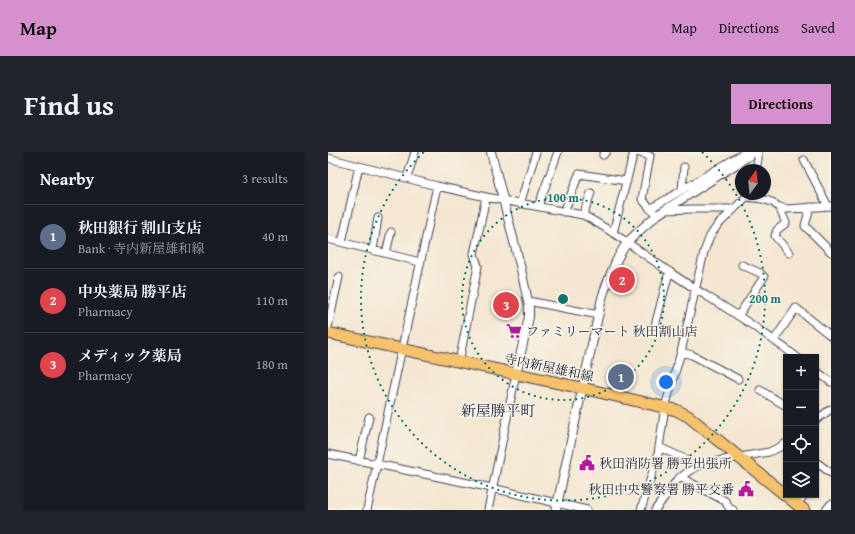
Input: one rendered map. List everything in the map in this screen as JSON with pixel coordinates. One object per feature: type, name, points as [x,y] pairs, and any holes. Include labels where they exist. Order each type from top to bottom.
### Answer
[{"type":"main road","name":"寺内新屋雄和線","points":[[328,333],[676,410],[688,416],[800,507]]},
{"type":"street","points":[[407,178],[415,152]]},
{"type":"street","points":[[488,510],[529,317],[529,306],[520,265],[491,152]]},
{"type":"street","points":[[520,204],[536,152]]},
{"type":"street","points":[[539,204],[558,152]]},
{"type":"street","points":[[613,233],[635,152],[650,156],[642,199],[657,215]]},
{"type":"street","points":[[650,209],[744,153],[756,152]]},
{"type":"street","points":[[756,152],[758,159],[757,164]]},
{"type":"street","points":[[557,507],[602,298],[618,258],[627,243],[657,215],[756,152]]},
{"type":"street","points":[[328,158],[486,197],[583,215],[595,221],[793,354]]},
{"type":"street","points":[[765,200],[772,202],[779,207],[787,209],[830,206],[804,160]]},
{"type":"street","points":[[342,242],[359,166]]},
{"type":"street","points":[[682,190],[684,167]]},
{"type":"street","points":[[564,212],[579,174],[627,181]]},
{"type":"street","points":[[367,510],[437,186]]},
{"type":"street","points":[[583,215],[591,193]]},
{"type":"street","points":[[459,362],[478,266],[474,254],[486,197]]},
{"type":"street","points":[[641,510],[658,454],[665,407],[681,352],[704,252],[710,236],[717,226],[743,200]]},
{"type":"street","points":[[779,207],[786,223],[777,230],[775,236],[790,253]]},
{"type":"street","points":[[810,207],[805,226],[831,252]]},
{"type":"street","points":[[665,210],[734,209]]},
{"type":"street","points":[[373,250],[378,218]]},
{"type":"street","points":[[386,253],[391,232]]},
{"type":"street","points":[[328,239],[420,262]]},
{"type":"street","points":[[738,316],[764,277],[760,273],[742,266]]},
{"type":"street","points":[[655,326],[669,272]]},
{"type":"street","points":[[328,327],[339,277]]},
{"type":"street","points":[[528,301],[599,314]]},
{"type":"street","points":[[774,340],[796,308],[831,336]]},
{"type":"street","points":[[681,352],[692,355],[738,379]]},
{"type":"street","points":[[819,373],[830,380]]},
{"type":"street","points":[[760,390],[783,404]]},
{"type":"street","points":[[819,418],[831,409]]},
{"type":"street","points":[[359,461],[368,417]]},
{"type":"street","points":[[655,510],[677,480],[702,464],[769,452],[783,444]]},
{"type":"street","points":[[659,447],[686,458]]},
{"type":"street","points":[[328,454],[492,488],[557,507],[587,510]]},
{"type":"street","points":[[819,464],[831,473]]},
{"type":"street","points":[[680,478],[725,501],[729,508],[733,510]]},
{"type":"street","points":[[826,510],[831,504]]},
{"type":"place","name":"中央薬局 勝平店","points":[[622,280]]},
{"type":"place","name":"メディック薬局","points":[[506,305]]},
{"type":"place","name":"ファミリーマート 秋田割山店","points":[[514,331]]},
{"type":"place","name":"秋田銀行 割山支店","points":[[621,377]]},
{"type":"place","name":"秋田消防署 勝平出張所","points":[[587,463]]},
{"type":"place","name":"秋田中央警察署 勝平交番","points":[[746,489]]},
{"type":"district","name":"新屋勝平町","points":[[498,411]]}]
